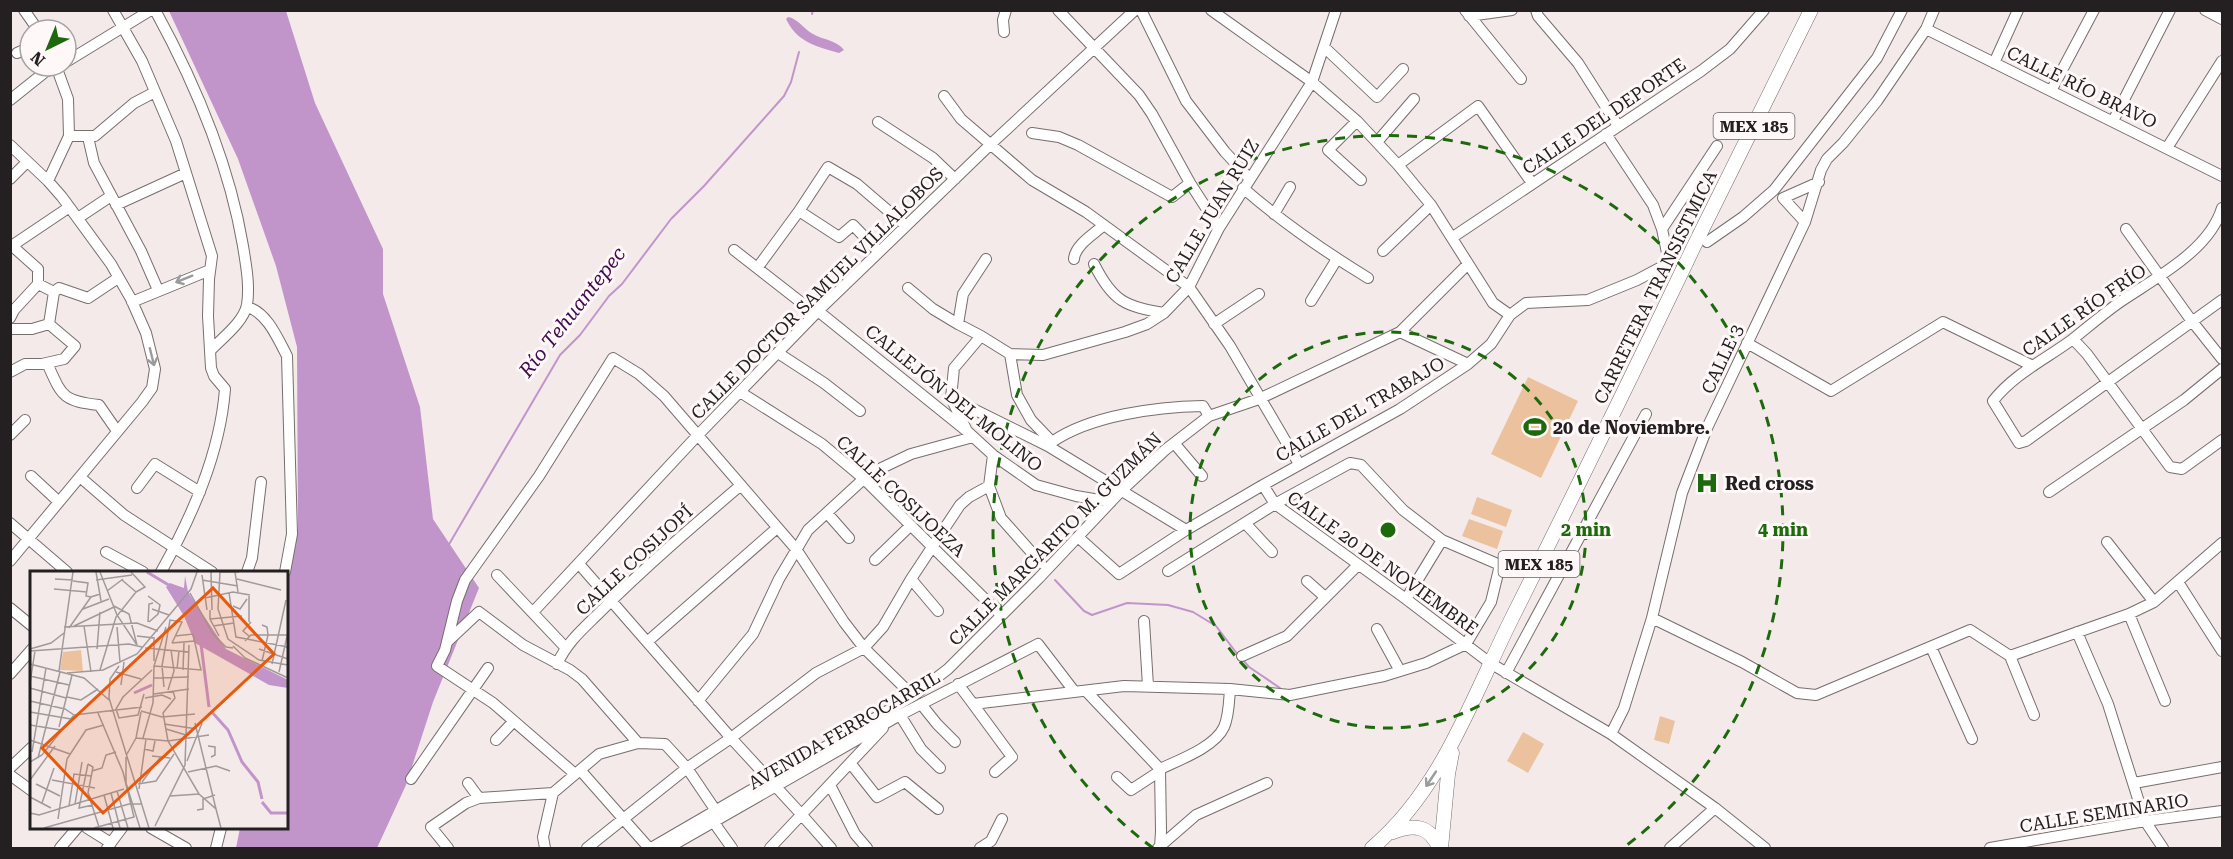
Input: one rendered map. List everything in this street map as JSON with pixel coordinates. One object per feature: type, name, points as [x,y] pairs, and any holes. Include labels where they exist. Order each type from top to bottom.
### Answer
[{"type":"main road","name":"CARRETERA TRANSISTMICA","points":[[1372,849],[1390,833],[1424,789],[1454,742],[1684,260],[1701,242],[1812,10]]},
{"type":"main road","name":"CARRETERA TRANSISTMICA","points":[[1440,849],[1454,742]]},
{"type":"main road","points":[[1390,833],[1408,826],[1417,827],[1428,832],[1437,841],[1440,849]]},
{"type":"street","points":[[113,10],[142,61],[176,141],[212,256],[208,316],[211,368],[214,376],[225,388],[216,445],[200,492],[174,549],[161,571]]},
{"type":"street","points":[[78,54],[153,10],[198,101],[222,161],[239,222],[248,278],[247,307],[237,324],[210,351]]},
{"type":"street","points":[[1004,32],[1003,20],[1006,10]]},
{"type":"street","points":[[1058,10],[1138,95],[1152,114],[1190,183],[1219,228]]},
{"type":"street","points":[[1141,10],[1186,101],[1246,183],[1274,214],[1368,278]]},
{"type":"street","points":[[1211,10],[1312,82],[1357,121],[1431,205],[1493,303],[1510,315],[1526,303],[1588,300],[1637,280],[1669,262],[1684,260]]},
{"type":"street","name":"CALLE JUAN RUIZ","points":[[1010,354],[1044,355],[1148,324],[1164,313],[1189,287],[1219,228],[1246,183],[1312,82],[1336,10]]},
{"type":"street","points":[[1467,13],[1512,10]]},
{"type":"street","points":[[1536,10],[1538,16],[1578,63],[1617,126]]},
{"type":"street","name":"CALLE DEL DEPORTE","points":[[1453,237],[1730,49],[1764,10]]},
{"type":"street","points":[[1701,242],[1743,217],[1774,190],[1877,58],[1902,10]]},
{"type":"street","name":"CALLE 3","points":[[1611,734],[1624,708],[1652,618],[1682,493],[1707,428],[1805,222],[1827,159],[1877,101],[1926,29],[1934,10]]},
{"type":"street","points":[[1994,63],[2018,10]]},
{"type":"street","points":[[2051,91],[2094,10]]},
{"type":"street","points":[[2113,121],[2170,10]]},
{"type":"street","points":[[2205,10],[2223,19]]},
{"type":"street","name":"CALLE DOCTOR SAMUEL VILLALOBOS","points":[[534,611],[697,436],[817,312],[955,179],[995,148],[1002,134],[1095,49],[1130,12]]},
{"type":"street","points":[[1467,13],[1521,79]]},
{"type":"street","name":"CALLE RÍO BRAVO","points":[[1926,29],[2223,176]]},
{"type":"street","points":[[1324,47],[1377,97],[1403,69]]},
{"type":"street","points":[[2168,148],[2223,61]]},
{"type":"street","points":[[10,100],[38,78]]},
{"type":"street","points":[[48,181],[69,136],[68,99],[63,78]]},
{"type":"street","points":[[69,136],[95,136],[134,103],[155,92]]},
{"type":"street","points":[[944,96],[962,119],[1032,180],[1086,212],[1189,287],[1230,346],[1299,464]]},
{"type":"street","points":[[1377,142],[1414,99]]},
{"type":"street","points":[[1398,165],[1478,106],[1532,183]]},
{"type":"street","points":[[1357,121],[1328,150],[1361,180]]},
{"type":"street","points":[[878,123],[933,158],[955,179]]},
{"type":"street","points":[[1032,133],[1059,137],[1078,145],[1172,197],[1190,183]]},
{"type":"street","points":[[1606,134],[1653,205],[1662,230],[1669,262]]},
{"type":"street","points":[[88,137],[94,163],[141,251],[158,290]]},
{"type":"street","points":[[10,145],[48,181],[78,218],[118,278],[132,302],[152,352],[155,374],[152,388],[10,561]]},
{"type":"street","points":[[1662,230],[1717,146]]},
{"type":"street","points":[[10,179],[27,162]]},
{"type":"street","points":[[758,267],[828,167],[857,184],[906,226]]},
{"type":"street","points":[[78,218],[113,201],[186,173]]},
{"type":"street","points":[[1783,198],[1819,182]]},
{"type":"street","points":[[1274,214],[1290,187]]},
{"type":"street","points":[[1774,190],[1805,222]]},
{"type":"street","points":[[1383,251],[1431,205]]},
{"type":"street","points":[[10,318],[14,310],[38,284],[38,269],[12,245],[69,208]]},
{"type":"street","name":"CALLE RÍO FRÍO","points":[[2108,382],[2026,441],[2019,443],[1994,401],[2001,392],[2033,366],[2073,339],[2120,302],[2160,276],[2206,237],[2220,217],[2223,208]]},
{"type":"street","points":[[799,211],[839,237],[853,225],[879,252]]},
{"type":"street","points":[[1074,259],[1078,248],[1104,225]]},
{"type":"street","points":[[2126,229],[2191,320],[2223,359]]},
{"type":"street","name":"CALLEJÓN DEL MOLINO","points":[[734,250],[817,312],[971,434],[993,455],[1036,485],[1076,496],[1111,502]]},
{"type":"street","points":[[958,324],[963,294],[986,259]]},
{"type":"street","points":[[1311,302],[1337,259]]},
{"type":"street","points":[[1094,264],[1100,277],[1120,301],[1164,313]]},
{"type":"street","name":"CALLE MARGARITO M. GUZMÁN","points":[[917,700],[1039,578],[1122,490],[1174,443],[1209,416],[1259,399],[1400,333],[1467,265]]},
{"type":"street","points":[[132,302],[210,270]]},
{"type":"street","points":[[49,324],[54,292],[59,288],[88,298],[118,278]]},
{"type":"street","points":[[38,284],[54,292]]},
{"type":"street","points":[[908,288],[933,309],[1010,354],[1017,395],[1031,420],[1050,444]]},
{"type":"street","points":[[1214,324],[1259,294]]},
{"type":"street","points":[[2108,382],[2191,320],[2223,300]]},
{"type":"street","points":[[247,307],[255,309],[274,332],[287,356],[292,534],[285,571]]},
{"type":"street","name":"CALLE DEL TRABAJO","points":[[1078,537],[1119,574],[1186,530],[1299,464],[1400,409],[1468,364],[1491,344],[1510,315]]},
{"type":"street","points":[[1747,344],[1831,391],[1943,322],[2033,366]]},
{"type":"street","points":[[10,329],[32,329],[49,324]]},
{"type":"street","points":[[10,363],[47,363],[64,359],[75,346],[49,324]]},
{"type":"street","points":[[1400,333],[1468,364]]},
{"type":"street","points":[[698,701],[726,670],[753,634],[779,579],[808,530],[869,474],[911,454],[971,434],[951,398],[954,368],[981,336]]},
{"type":"street","points":[[2073,339],[2108,382],[2170,467],[2182,469],[2223,440]]},
{"type":"street","points":[[778,353],[824,383],[860,411]]},
{"type":"street","points":[[716,817],[650,849],[578,772],[514,721],[437,666],[447,642],[457,601],[465,580],[539,476],[613,358],[639,374],[664,396],[796,549],[864,648],[917,700],[955,742]]},
{"type":"street","points":[[47,363],[65,396],[79,403],[99,405],[117,431]]},
{"type":"street","points":[[10,372],[25,364]]},
{"type":"street","points":[[2049,492],[2142,429],[2223,369]]},
{"type":"street","name":"CALLE COSIJOEZA","points":[[740,392],[822,444],[864,479],[1001,615]]},
{"type":"street","points":[[951,398],[1050,444],[1186,530]]},
{"type":"street","points":[[1050,444],[1070,432],[1116,417],[1203,406],[1209,416]]},
{"type":"street","points":[[1506,673],[1646,414]]},
{"type":"street","points":[[10,435],[25,420]]},
{"type":"street","points":[[1174,443],[1202,476]]},
{"type":"street","points":[[993,455],[988,486],[1001,518],[1041,563]]},
{"type":"street","points":[[973,704],[1124,686],[1230,689],[1285,694],[1335,687],[1400,671],[1426,663],[1466,644],[1491,602],[1500,565],[1442,540],[1403,510],[1360,465],[1350,463],[1275,504],[1168,571]]},
{"type":"street","points":[[137,488],[155,464],[200,492]]},
{"type":"street","points":[[31,476],[59,502]]},
{"type":"street","points":[[80,477],[124,515],[209,571]]},
{"type":"street","points":[[248,571],[252,558],[261,482]]},
{"type":"street","name":"CALLE 20 DE NOVIEMBRE","points":[[1263,485],[1275,504],[1490,663],[1611,734],[1715,808],[1765,849]]},
{"type":"street","name":"CALLE COSIJOPÍ","points":[[557,664],[565,647],[611,601],[682,535],[741,486]]},
{"type":"street","points":[[587,849],[687,768],[731,738],[816,672],[864,648],[883,627],[911,579],[960,505],[988,486]]},
{"type":"street","points":[[827,513],[849,538]]},
{"type":"street","points":[[10,523],[65,571]]},
{"type":"street","points":[[1245,523],[1272,552]]},
{"type":"street","points":[[875,560],[910,526]]},
{"type":"street","points":[[647,642],[777,528]]},
{"type":"street","points":[[1406,599],[1442,540]]},
{"type":"street","points":[[2107,542],[2154,602]]},
{"type":"street","points":[[2010,656],[2129,614],[2154,602],[2221,547]]},
{"type":"street","points":[[106,552],[139,571]]},
{"type":"street","points":[[579,564],[831,849]]},
{"type":"street","points":[[1242,656],[1287,636],[1358,565]]},
{"type":"street","points":[[497,575],[534,611],[539,621],[565,647]]},
{"type":"street","points":[[911,579],[938,611]]},
{"type":"street","points":[[1307,581],[1325,597]]},
{"type":"street","points":[[2178,582],[2223,651]]},
{"type":"street","points":[[10,608],[30,624]]},
{"type":"street","points":[[447,642],[479,612],[523,645],[582,679],[638,743]]},
{"type":"street","points":[[2129,614],[2166,702]]},
{"type":"street","points":[[1652,618],[1742,662],[1797,693],[1807,695],[1824,692],[1970,630],[2010,656],[2034,715]]},
{"type":"street","points":[[1144,621],[1148,686]]},
{"type":"street","points":[[1377,629],[1400,671]]},
{"type":"street","points":[[2077,632],[2108,704],[2145,821],[2163,849]]},
{"type":"street","name":"AVENIDA FERROCARRIL","points":[[772,784],[900,716],[917,700],[958,684],[1038,644],[1074,691]]},
{"type":"street","points":[[1931,646],[1972,739]]},
{"type":"street","points":[[10,674],[30,652]]},
{"type":"street","points":[[411,779],[488,668]]},
{"type":"street","points":[[958,684],[1012,757],[995,772]]},
{"type":"street","points":[[1117,777],[1131,790],[1160,769],[1198,751],[1219,735],[1227,718],[1230,689]]},
{"type":"street","points":[[1086,691],[1160,769],[1159,848]]},
{"type":"street","points":[[668,849],[716,817],[917,700]]},
{"type":"street","points":[[900,716],[921,749],[940,768]]},
{"type":"street","points":[[496,740],[514,721]]},
{"type":"street","points":[[770,849],[887,723]]},
{"type":"street","points":[[448,849],[431,827],[466,803],[479,798],[553,793],[599,754],[638,743],[665,744],[687,768],[716,817],[717,827],[732,849]]},
{"type":"street","points":[[10,768],[30,749]]},
{"type":"street","points":[[851,764],[877,797],[905,782],[938,809]]},
{"type":"street","points":[[2134,783],[2223,767]]},
{"type":"street","points":[[10,775],[30,790]]},
{"type":"street","points":[[468,783],[479,798]]},
{"type":"street","points":[[1159,848],[1196,815],[1267,783]]},
{"type":"street","points":[[830,785],[855,834],[867,849]]},
{"type":"street","points":[[545,849],[543,837],[553,793]]},
{"type":"street","points":[[1670,849],[1715,808]]},
{"type":"street","name":"CALLE SEMINARIO","points":[[1990,849],[2145,821],[2223,811]]},
{"type":"street","points":[[980,849],[992,841],[1002,819]]},
{"type":"street","points":[[60,849],[76,829]]},
{"type":"street","points":[[88,829],[109,846],[121,829]]},
{"type":"street","points":[[153,829],[186,849]]},
{"type":"street","points":[[216,849],[221,829]]},
{"type":"shaded area","points":[[169,11],[286,11],[315,103],[383,249],[383,294],[420,407],[433,519],[479,588],[433,702],[406,785],[377,848],[236,848],[240,829],[288,829],[286,571],[298,528],[297,347],[276,266],[238,159]]},
{"type":"shaded area","points":[[788,17],[813,34],[834,42],[844,50],[839,53],[801,38],[790,27],[786,19]]},
{"type":"shaded area","name":"20 de Noviembre.","points":[[1528,377],[1578,401],[1541,478],[1491,454]]},
{"type":"shaded area","points":[[1477,497],[1512,510],[1506,527],[1471,514]]},
{"type":"shaded area","points":[[1469,519],[1503,531],[1497,549],[1462,536]]},
{"type":"shaded area","points":[[1660,716],[1675,721],[1669,744],[1654,740]]},
{"type":"shaded area","points":[[1523,732],[1544,744],[1528,773],[1507,761]]},
{"type":"waterway","name":"Río Tehuantepec","points":[[812,14],[813,10]]},
{"type":"waterway","name":"Río Tehuantepec","points":[[448,546],[560,355],[580,335],[609,296],[622,284],[671,219],[704,186],[784,96],[791,82],[799,52]]},
{"type":"waterway","points":[[1055,580],[1084,611],[1092,615],[1127,603],[1168,605],[1193,612],[1216,626],[1238,655]]},
{"type":"waterway","points":[[1242,659],[1249,667],[1280,688]]},
{"type":"place","name":"20 de Noviembre.","points":[[1535,427]]},
{"type":"place","name":"Red cross","points":[[1707,483]]}]
